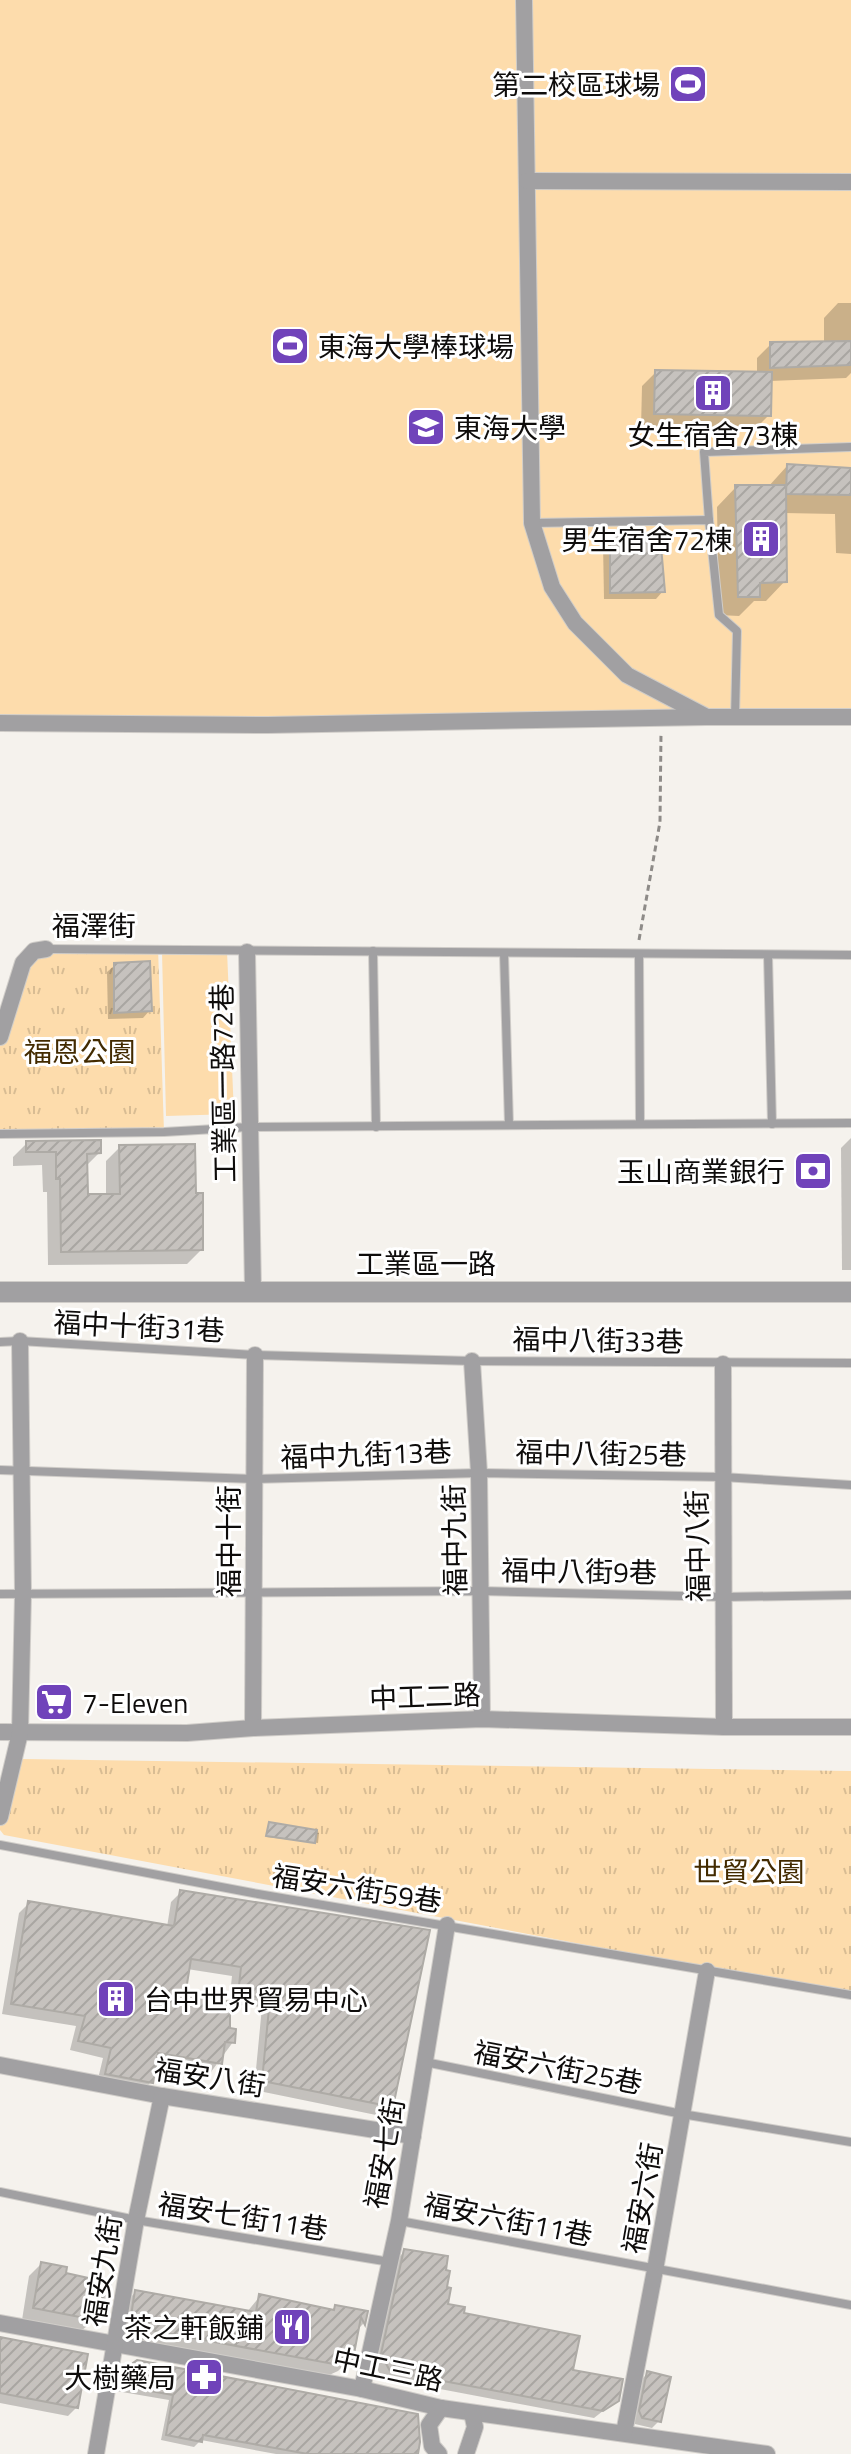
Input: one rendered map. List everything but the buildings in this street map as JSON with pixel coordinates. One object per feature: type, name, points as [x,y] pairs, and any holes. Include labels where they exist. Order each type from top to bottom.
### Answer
[{"type":"street","points":[[524,0],[532,523],[552,587],[575,623],[627,675],[706,717]]},
{"type":"street","points":[[527,181],[851,182]]},
{"type":"street","points":[[0,723],[268,725],[851,717]]},
{"type":"street","name":"福澤街","points":[[0,1037],[23,963],[34,951],[46,949]]},
{"type":"street","name":"工業區一路72巷","points":[[247,952],[253,1291]]},
{"type":"street","name":"工業區一路","points":[[0,1292],[851,1292]]},
{"type":"street","points":[[0,1817],[20,1733],[23,1594],[20,1341]]},
{"type":"street","name":"福中十街","points":[[253,1728],[255,1355]]},
{"type":"street","name":"福中九街","points":[[472,1361],[479,1473],[482,1719]]},
{"type":"street","name":"福中八街","points":[[723,1364],[724,1727]]},
{"type":"street","name":"中工二路","points":[[0,1732],[187,1733],[482,1719],[724,1727],[851,1727]]},
{"type":"street","name":"福安七街","points":[[362,2389],[399,2221],[447,1925]]},
{"type":"street","name":"福安六街","points":[[624,2433],[707,1971]]},
{"type":"street","name":"福安八街","points":[[0,2065],[162,2096],[413,2136]]},
{"type":"street","name":"福安九街","points":[[96,2454],[136,2220],[162,2096]]},
{"type":"street","name":"中工三路","points":[[0,2323],[362,2389],[441,2408],[767,2454]]},
{"type":"street","points":[[434,2451],[429,2425],[441,2408]]},
{"type":"street","points":[[466,2454],[475,2427],[472,2413]]},
{"type":"lane","points":[[735,719],[737,631],[719,615],[704,452],[851,447]]},
{"type":"lane","points":[[532,523],[709,520]]},
{"type":"lane","name":"福澤街","points":[[46,949],[247,952]]},
{"type":"lane","points":[[373,951],[376,1127]]},
{"type":"lane","name":"工業區一路72巷","points":[[247,952],[851,955]]},
{"type":"lane","points":[[504,953],[509,1125]]},
{"type":"lane","points":[[639,955],[640,1123]]},
{"type":"lane","points":[[768,955],[772,1124]]},
{"type":"lane","points":[[0,1134],[164,1132],[249,1127],[851,1123]]},
{"type":"lane","name":"福中十街31巷","points":[[0,1342],[255,1355],[472,1361]]},
{"type":"lane","name":"福中八街33巷","points":[[472,1361],[851,1363]]},
{"type":"lane","name":"福中九街13巷","points":[[0,1470],[254,1479],[479,1473]]},
{"type":"lane","name":"福中八街25巷","points":[[479,1473],[722,1477],[851,1485]]},
{"type":"lane","name":"福中八街9巷","points":[[0,1594],[481,1591],[724,1597],[851,1595]]},
{"type":"lane","name":"福安六街59巷","points":[[0,1845],[258,1894],[851,1995]]},
{"type":"lane","name":"福安六街25巷","points":[[425,2062],[682,2114],[851,2142]]},
{"type":"lane","name":"福安七街11巷","points":[[0,2192],[136,2220],[390,2262]]},
{"type":"lane","name":"福安六街11巷","points":[[399,2221],[851,2305]]},
{"type":"path","points":[[639,955],[640,929],[660,822],[662,718]]},
{"type":"green space","name":"東海大學","points":[[0,0],[851,0],[851,717],[0,723]]},
{"type":"green space","name":"福恩公園","points":[[158,947],[164,1132],[0,1134],[0,1037],[34,951]]},
{"type":"green space","points":[[227,951],[234,1114],[166,1116],[162,952]]},
{"type":"green space","name":"世貿公園","points":[[23,1759],[851,1771],[851,1992],[4,1835],[0,1830],[4,1791],[11,1773]]},
{"type":"place","name":"第二校區球場","points":[[688,84]]},
{"type":"place","name":"東海大學棒球場","points":[[290,346]]},
{"type":"place","name":"女生宿舍73棟","points":[[713,393]]},
{"type":"place","name":"東海大學","points":[[426,427]]},
{"type":"place","name":"男生宿舍72棟","points":[[761,539]]},
{"type":"place","name":"玉山商業銀行","points":[[813,1171]]},
{"type":"place","name":"7-Eleven","points":[[54,1702]]},
{"type":"place","name":"台中世界貿易中心","points":[[116,1999]]},
{"type":"place","name":"茶之軒飯鋪","points":[[292,2327]]},
{"type":"place","name":"大樹藥局","points":[[204,2377]]}]
